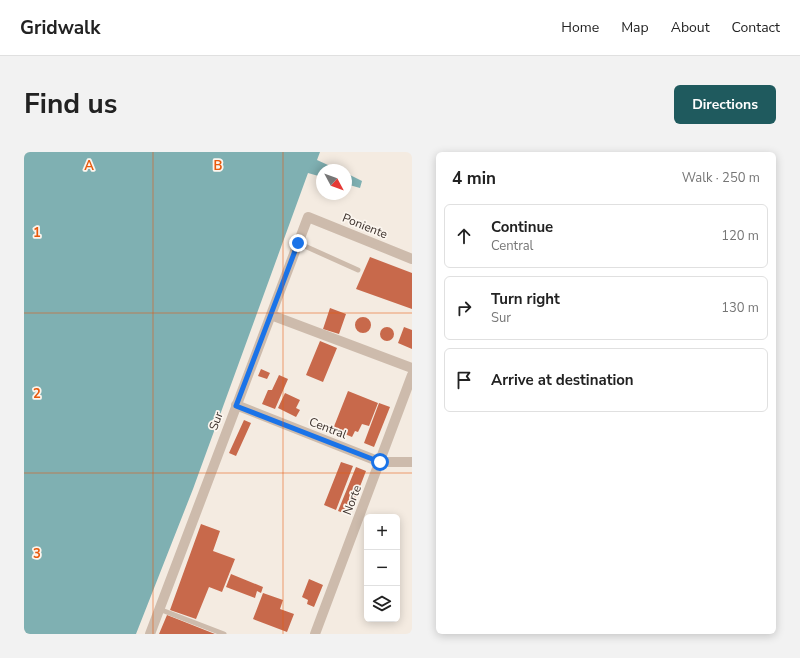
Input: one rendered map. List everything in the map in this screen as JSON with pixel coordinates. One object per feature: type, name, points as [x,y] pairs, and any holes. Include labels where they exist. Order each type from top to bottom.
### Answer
[{"type":"street","name":"Sur","points":[[150,634],[308,218]]},
{"type":"street","name":"Poniente","points":[[308,218],[412,259]]},
{"type":"street","points":[[271,315],[412,368]]},
{"type":"street","name":"Norte","points":[[315,634],[412,375]]},
{"type":"street","name":"Central","points":[[236,406],[380,462],[412,462]]},
{"type":"lane","points":[[298,243],[358,270]]},
{"type":"lane","points":[[159,609],[224,634]]},
{"type":"water","points":[[24,152],[320,152],[317,160],[326,164],[316,164],[316,175],[308,173],[193,489],[136,634],[24,634]]},
{"type":"water","points":[[352,176],[362,181],[360,188],[352,186]]},
{"type":"building","points":[[370,257],[412,273],[412,309],[356,289]]},
{"type":"building","points":[[330,308],[346,314],[339,334],[323,329]]},
{"type":"building","points":[[363,317],[369,319],[371,325],[369,331],[363,333],[357,331],[355,325],[357,319]]},
{"type":"building","points":[[387,327],[392,329],[394,334],[392,339],[387,341],[382,339],[380,334],[382,329]]},
{"type":"building","points":[[404,327],[412,330],[412,349],[398,343]]},
{"type":"building","points":[[320,341],[337,348],[323,382],[306,375]]},
{"type":"building","points":[[261,369],[270,373],[267,379],[258,376]]},
{"type":"building","points":[[279,375],[288,379],[275,409],[262,404],[268,390],[272,390]]},
{"type":"building","points":[[348,391],[378,403],[369,426],[362,424],[358,432],[355,431],[352,437],[333,429]]},
{"type":"building","points":[[285,393],[300,400],[296,408],[300,410],[296,417],[278,408]]},
{"type":"building","points":[[379,403],[390,407],[374,447],[364,443]]},
{"type":"building","points":[[244,420],[251,423],[236,456],[229,453]]},
{"type":"building","points":[[341,462],[353,466],[336,510],[324,505]]},
{"type":"building","points":[[356,467],[366,471],[349,515],[338,511]]},
{"type":"building","points":[[201,524],[220,531],[213,551],[235,559],[222,592],[209,587],[196,619],[170,610]]},
{"type":"building","points":[[231,574],[263,587],[261,593],[257,591],[255,598],[226,587]]},
{"type":"building","points":[[309,579],[323,585],[314,607],[307,604],[308,600],[302,597]]},
{"type":"building","points":[[263,593],[283,600],[280,609],[294,614],[287,632],[253,619]]},
{"type":"building","points":[[167,615],[215,634],[159,634]]},
{"type":"route","points":[[298,243],[236,406],[380,462]]}]
